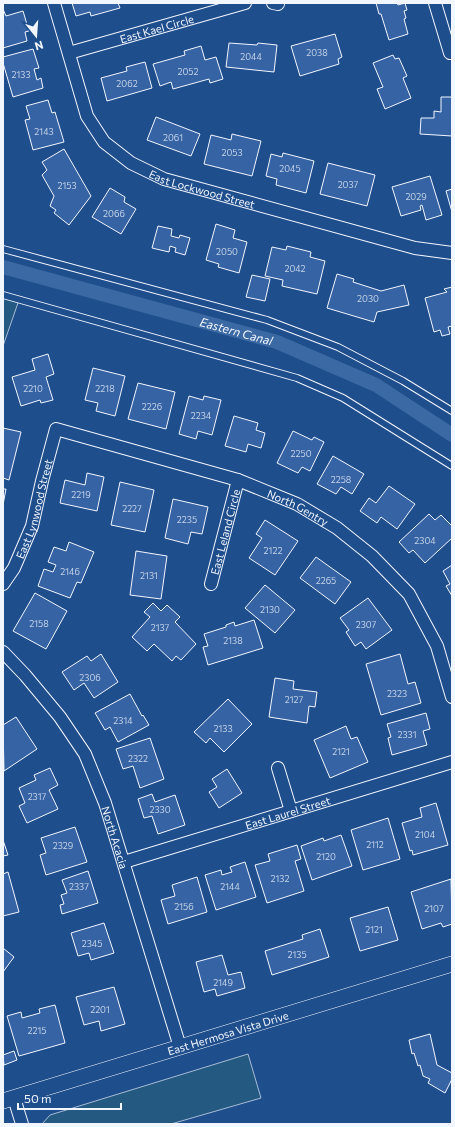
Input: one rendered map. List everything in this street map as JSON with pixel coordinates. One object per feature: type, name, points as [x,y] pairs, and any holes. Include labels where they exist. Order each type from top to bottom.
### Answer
[{"type":"street","name":"East Lockwood Street","points":[[54,3],[87,116],[104,142],[131,163],[164,179],[415,248],[452,253]]},
{"type":"street","name":"East Kael Circle","points":[[69,53],[245,3]]},
{"type":"street","points":[[435,3],[450,53],[452,52]]},
{"type":"street","name":"North Gentry","points":[[56,430],[238,480],[296,504],[337,528],[372,556],[409,594],[437,646],[452,697]]},
{"type":"street","name":"East Lynwood Street","points":[[3,584],[14,568],[32,526],[42,480],[56,430]]},
{"type":"street","name":"East Leland Circle","points":[[211,584],[238,480]]},
{"type":"street","name":"North Acacia","points":[[3,652],[25,675],[60,717],[85,754],[105,803],[180,1047]]},
{"type":"street","name":"East Laurel Street","points":[[124,862],[452,762]]},
{"type":"street","points":[[278,768],[291,811]]},
{"type":"street","name":"East Hermosa Vista Drive","points":[[9,1100],[452,964]]},
{"type":"street","points":[[9,1100],[22,1124]]},
{"type":"lane","points":[[3,250],[267,320],[338,348],[403,381],[452,411]]},
{"type":"lane","points":[[3,295],[297,378],[343,398],[452,466]]},
{"type":"shaded area","points":[[3,295],[19,300],[3,346]]},
{"type":"shaded area","points":[[248,1054],[261,1098],[171,1124],[42,1124],[50,1115]]},
{"type":"building","points":[[72,3],[118,3],[120,8],[91,16],[90,12],[76,16]]},
{"type":"building","points":[[376,3],[397,3],[398,5],[405,3],[407,10],[404,11],[406,18],[404,19],[408,34],[389,40]]},
{"type":"building","points":[[3,9],[6,16],[23,11],[29,31],[25,32],[27,41],[3,48]]},
{"type":"building","points":[[335,34],[342,57],[338,59],[339,64],[300,76],[291,46]]},
{"type":"building","points":[[229,43],[257,45],[258,43],[277,45],[274,72],[226,67]]},
{"type":"building","points":[[201,46],[205,60],[216,57],[223,79],[210,83],[209,79],[173,89],[171,82],[160,86],[153,64],[185,55],[184,51]]},
{"type":"building","points":[[33,49],[39,68],[34,69],[37,80],[41,78],[43,88],[13,97],[3,63],[3,57]]},
{"type":"building","points":[[393,55],[395,59],[399,58],[407,76],[403,78],[411,98],[385,109],[377,89],[383,87],[373,63]]},
{"type":"building","points":[[145,62],[152,88],[107,101],[101,78],[127,71],[126,67]]},
{"type":"building","points":[[441,97],[452,97],[452,136],[420,134],[421,118],[434,118],[434,111],[441,112]]},
{"type":"building","points":[[48,100],[52,113],[55,112],[64,142],[33,150],[25,120],[30,119],[26,106]]},
{"type":"building","points":[[156,117],[200,134],[191,156],[147,140]]},
{"type":"building","points":[[232,134],[261,141],[252,176],[204,164],[211,135],[231,140]]},
{"type":"building","points":[[64,149],[91,196],[69,225],[54,213],[56,210],[50,206],[54,196],[42,175],[47,170],[42,162]]},
{"type":"building","points":[[283,153],[314,161],[306,193],[276,185],[277,179],[266,176],[271,154],[282,157]]},
{"type":"building","points":[[328,163],[375,175],[367,206],[320,194]]},
{"type":"building","points":[[430,176],[442,215],[426,220],[422,205],[420,206],[421,210],[401,216],[392,187]]},
{"type":"building","points":[[110,188],[125,197],[124,202],[136,209],[121,234],[92,217]]},
{"type":"building","points":[[452,189],[452,212],[446,191]]},
{"type":"building","points":[[216,224],[235,230],[233,238],[247,242],[239,273],[218,267],[219,264],[206,260]]},
{"type":"building","points":[[158,226],[172,229],[171,236],[179,238],[180,235],[190,238],[185,255],[175,252],[176,248],[170,246],[169,252],[152,248]]},
{"type":"building","points":[[287,246],[311,252],[310,257],[325,261],[317,294],[282,286],[283,280],[265,276],[272,247],[286,250]]},
{"type":"building","points":[[337,274],[354,279],[353,282],[381,291],[404,285],[409,305],[377,312],[374,322],[327,308]]},
{"type":"building","points":[[252,275],[270,279],[265,301],[246,297]]},
{"type":"building","points":[[452,287],[452,326],[448,327],[450,334],[442,336],[440,330],[434,332],[425,298],[447,292],[444,289]]},
{"type":"building","points":[[48,354],[54,374],[46,377],[53,400],[41,403],[40,400],[21,406],[12,377],[35,370],[32,359]]},
{"type":"building","points":[[93,368],[125,376],[115,416],[96,411],[98,403],[85,400]]},
{"type":"building","points":[[138,383],[175,392],[166,429],[128,419]]},
{"type":"building","points":[[189,396],[203,400],[204,396],[221,400],[212,435],[198,431],[196,439],[179,434]]},
{"type":"building","points":[[234,416],[258,423],[256,430],[265,433],[261,448],[248,444],[246,452],[225,446]]},
{"type":"building","points":[[3,428],[21,432],[9,480],[3,478]]},
{"type":"building","points":[[293,431],[312,440],[314,437],[324,442],[310,471],[302,467],[298,473],[277,463]]},
{"type":"building","points":[[333,456],[364,474],[352,494],[341,487],[336,494],[317,484]]},
{"type":"building","points":[[87,473],[104,477],[97,511],[60,503],[65,480],[85,485]]},
{"type":"building","points":[[120,482],[154,490],[145,532],[111,525]]},
{"type":"building","points":[[389,486],[415,504],[397,529],[381,517],[377,523],[360,511],[369,498],[376,503]]},
{"type":"building","points":[[3,489],[6,489],[3,505]]},
{"type":"building","points":[[173,499],[208,507],[202,534],[191,532],[188,544],[165,538]]},
{"type":"building","points":[[429,514],[435,520],[441,515],[452,526],[452,538],[425,563],[413,550],[409,553],[399,542]]},
{"type":"building","points":[[265,520],[298,541],[275,575],[249,558],[262,538],[256,534]]},
{"type":"building","points":[[69,542],[94,552],[81,583],[77,582],[70,598],[38,586],[44,569],[53,572],[56,565],[48,562],[54,547],[66,551]]},
{"type":"building","points":[[136,551],[167,556],[161,599],[130,595]]},
{"type":"building","points":[[316,557],[351,582],[335,604],[300,578]]},
{"type":"building","points":[[452,565],[452,596],[446,586],[450,584],[443,571]]},
{"type":"building","points":[[265,585],[295,610],[275,633],[245,608]]},
{"type":"building","points":[[35,593],[67,611],[46,649],[13,631]]},
{"type":"building","points":[[368,598],[392,630],[366,649],[361,642],[355,646],[346,632],[349,630],[340,618]]},
{"type":"building","points":[[153,603],[161,611],[167,605],[180,617],[175,622],[196,644],[181,660],[176,656],[172,661],[154,644],[147,651],[132,637],[150,617],[144,612]]},
{"type":"building","points":[[254,620],[263,648],[208,665],[203,647],[208,646],[204,634],[226,627],[226,625],[234,622],[235,626]]},
{"type":"building","points":[[101,654],[118,682],[94,698],[84,683],[74,690],[62,672],[87,656],[91,661]]},
{"type":"building","points":[[400,654],[408,684],[415,682],[421,703],[381,715],[366,664]]},
{"type":"building","points":[[275,678],[294,681],[293,689],[317,692],[315,707],[309,706],[307,723],[269,717]]},
{"type":"building","points":[[130,694],[142,716],[143,715],[149,725],[118,742],[110,727],[105,730],[95,713]]},
{"type":"building","points":[[228,699],[252,724],[224,752],[210,738],[206,743],[194,732]]},
{"type":"building","points":[[426,713],[430,729],[423,731],[427,745],[392,755],[388,738],[391,737],[387,724]]},
{"type":"building","points":[[16,717],[37,749],[4,771],[3,725]]},
{"type":"building","points":[[346,726],[351,739],[357,737],[368,762],[330,778],[314,740]]},
{"type":"building","points":[[150,738],[164,779],[140,788],[133,766],[123,769],[116,749]]},
{"type":"building","points":[[50,768],[58,785],[49,790],[58,809],[27,823],[19,806],[25,803],[19,788],[36,780],[34,775]]},
{"type":"building","points":[[227,769],[242,793],[219,808],[209,792],[217,787],[212,779]]},
{"type":"building","points":[[152,794],[155,802],[175,795],[185,825],[158,834],[152,816],[144,818],[138,799]]},
{"type":"building","points":[[436,803],[448,845],[413,855],[412,850],[410,851],[402,823],[422,817],[420,808]]},
{"type":"building","points":[[388,818],[400,859],[363,870],[351,830]]},
{"type":"building","points":[[75,827],[87,862],[46,875],[40,855],[46,853],[41,838]]},
{"type":"building","points":[[341,835],[352,866],[312,880],[301,846],[323,838],[324,841]]},
{"type":"building","points":[[3,840],[8,855],[3,856]]},
{"type":"building","points":[[297,845],[301,859],[295,861],[304,891],[267,903],[255,865],[270,861],[268,854]]},
{"type":"building","points":[[245,862],[256,897],[216,910],[205,875],[221,870],[222,875],[232,872],[230,867]]},
{"type":"building","points":[[88,871],[98,903],[62,914],[60,905],[64,904],[61,895],[67,893],[62,880]]},
{"type":"building","points":[[8,872],[19,912],[3,916],[3,874]]},
{"type":"building","points":[[197,877],[207,912],[168,924],[161,900],[175,896],[172,885]]},
{"type":"building","points":[[451,879],[452,924],[443,927],[441,923],[422,929],[411,892]]},
{"type":"building","points":[[388,907],[398,940],[360,951],[350,918]]},
{"type":"building","points":[[104,923],[114,953],[91,960],[89,953],[78,956],[71,933]]},
{"type":"building","points":[[320,929],[329,957],[272,975],[265,951],[303,939],[302,935]]},
{"type":"building","points":[[3,948],[14,957],[3,972]]},
{"type":"building","points":[[222,955],[228,975],[241,972],[245,988],[217,996],[215,989],[204,992],[196,962]]},
{"type":"building","points":[[114,987],[125,1024],[101,1031],[99,1021],[84,1025],[76,997]]},
{"type":"building","points":[[55,1005],[65,1043],[19,1056],[7,1016],[21,1012],[22,1018],[40,1013],[39,1009]]},
{"type":"building","points":[[430,1034],[437,1065],[452,1073],[452,1079],[445,1093],[428,1083],[430,1079],[423,1076],[420,1065],[418,1066],[414,1053],[412,1054],[409,1040]]},
{"type":"building","points":[[14,1051],[17,1060],[4,1065],[3,1055]]},
{"type":"waterway","name":"Eastern Canal","points":[[3,267],[277,342],[376,385],[452,435]]}]
